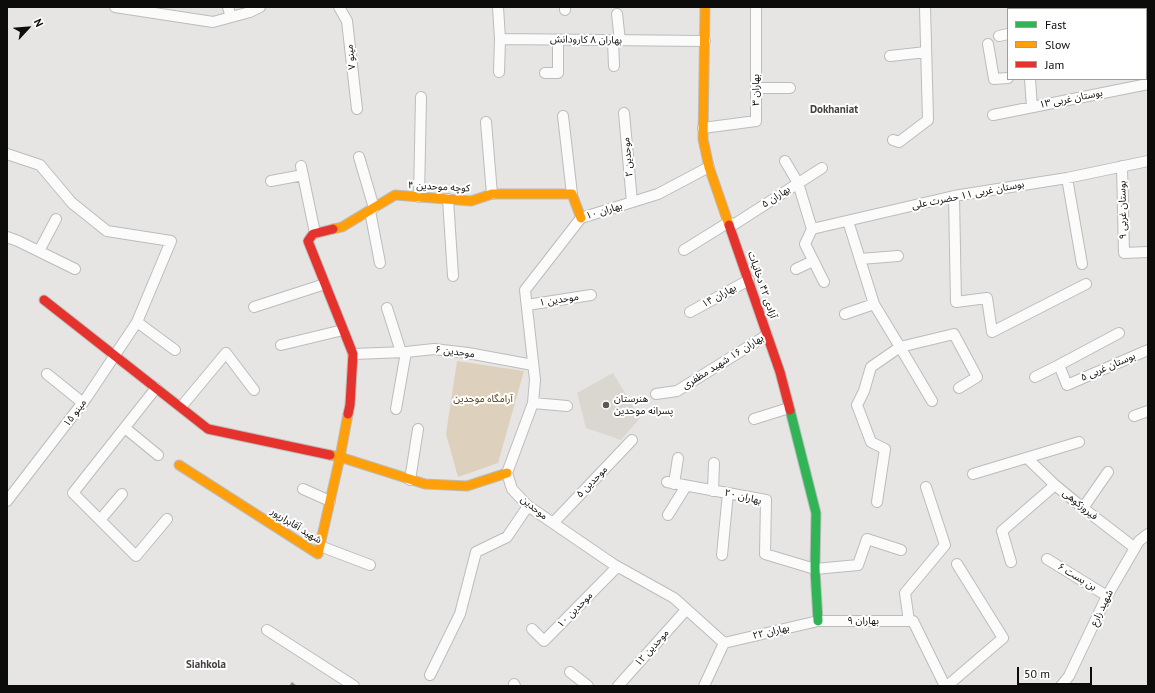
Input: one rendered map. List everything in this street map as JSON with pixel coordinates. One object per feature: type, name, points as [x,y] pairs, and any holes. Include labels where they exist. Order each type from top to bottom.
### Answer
[{"type":"street","points":[[115,7],[154,10],[213,22],[250,12],[260,7]]},
{"type":"street","points":[[228,7],[231,17]]},
{"type":"street","name":"مینو ۷","points":[[339,7],[347,21],[356,109]]},
{"type":"street","points":[[498,7],[500,39],[499,72]]},
{"type":"street","name":"آزادی ۴۲ دخانیات","points":[[705,7],[703,139],[709,167],[780,372],[816,513],[815,569],[818,621]]},
{"type":"street","name":"بهاران ۳","points":[[703,128],[756,121],[756,7]]},
{"type":"street","points":[[893,140],[899,142],[928,120],[925,7]]},
{"type":"street","points":[[614,66],[617,41],[617,14]]},
{"type":"street","name":"بهاران ۸ کارودانش","points":[[500,39],[705,41]]},
{"type":"street","points":[[545,73],[558,73],[558,40]]},
{"type":"street","points":[[988,44],[994,79],[1007,78]]},
{"type":"street","points":[[890,56],[926,52]]},
{"type":"street","points":[[1030,80],[1032,107]]},
{"type":"street","name":"بوستان غربی ۱۳","points":[[993,115],[1148,84]]},
{"type":"street","points":[[756,88],[790,88]]},
{"type":"street","points":[[420,97],[420,197]]},
{"type":"street","name":"موحدین ۲","points":[[624,113],[632,202]]},
{"type":"street","points":[[563,116],[572,194],[581,218]]},
{"type":"street","points":[[486,122],[492,194]]},
{"type":"street","name":"مینو ۱۵","points":[[7,154],[40,165],[72,203],[107,232],[171,241],[137,322],[83,403],[7,501]]},
{"type":"street","points":[[359,156],[372,210],[380,263]]},
{"type":"street","name":"بوستان غربی ۱۱ حضرت علی","points":[[812,229],[954,196],[1067,178],[1148,160]]},
{"type":"street","points":[[785,161],[798,183],[812,229],[805,244],[824,282]]},
{"type":"street","name":"بوستان غربی ۹","points":[[1122,166],[1124,253],[1148,252]]},
{"type":"street","name":"بهاران ۱۰","points":[[527,305],[525,290],[581,218],[658,194],[709,167]]},
{"type":"street","name":"بهاران ۵","points":[[684,250],[822,168]]},
{"type":"street","points":[[271,181],[302,171],[314,234],[308,241],[353,354]]},
{"type":"street","points":[[1067,178],[1082,264]]},
{"type":"street","name":"کوچه موحدین ۴","points":[[314,234],[342,227],[395,195],[471,201],[492,194],[572,194]]},
{"type":"street","points":[[954,196],[956,302],[987,298],[992,332],[1086,284]]},
{"type":"street","points":[[448,199],[453,276]]},
{"type":"street","points":[[39,251],[56,219]]},
{"type":"street","points":[[848,221],[874,304],[932,401]]},
{"type":"street","points":[[7,237],[75,269]]},
{"type":"street","points":[[860,259],[898,256]]},
{"type":"street","points":[[796,269],[813,261]]},
{"type":"street","name":"بهاران ۱۴","points":[[690,312],[749,280]]},
{"type":"street","points":[[254,307],[326,284]]},
{"type":"street","name":"موحدین ۱","points":[[527,305],[591,295]]},
{"type":"street","points":[[44,300],[208,429],[340,457],[425,484],[467,486],[507,473],[533,403],[534,380],[527,305]]},
{"type":"street","points":[[845,314],[874,304]]},
{"type":"street","points":[[388,308],[403,352],[396,409]]},
{"type":"street","points":[[137,322],[175,350]]},
{"type":"street","points":[[281,345],[343,330]]},
{"type":"street","points":[[1035,377],[1119,333]]},
{"type":"street","points":[[877,502],[885,450],[872,442],[857,405],[864,391],[872,367],[900,347],[954,334],[977,377],[959,388]]},
{"type":"street","name":"بهاران ۱۶ شهید مظفری","points":[[656,394],[677,391],[767,335]]},
{"type":"street","name":"موحدین ۶","points":[[353,354],[434,349],[533,365]]},
{"type":"street","name":"بوستان غربی ۵","points":[[1059,365],[1067,385],[1148,350]]},
{"type":"street","points":[[181,407],[226,353],[254,390]]},
{"type":"street","name":"شهید آقابرارپور","points":[[179,466],[318,554],[350,405],[353,354]]},
{"type":"street","points":[[46,374],[83,403]]},
{"type":"street","points":[[156,388],[73,494],[136,556],[167,519]]},
{"type":"street","points":[[533,403],[567,406]]},
{"type":"street","points":[[754,419],[789,408]]},
{"type":"street","points":[[1134,416],[1148,411]]},
{"type":"street","points":[[125,428],[158,455]]},
{"type":"street","points":[[410,480],[418,429]]},
{"type":"street","name":"موحدین ۵","points":[[553,523],[632,440]]},
{"type":"street","points":[[973,474],[1079,442]]},
{"type":"street","name":"بهاران ۲۰","points":[[678,458],[670,483],[766,500],[765,554],[815,569]]},
{"type":"street","name":"فیروزکوهی","points":[[1027,458],[1055,485],[1135,548]]},
{"type":"street","points":[[713,491],[714,463]]},
{"type":"street","points":[[1083,508],[1108,472]]},
{"type":"street","name":"موحدین","points":[[507,473],[512,489],[528,506],[617,567],[674,598],[724,643]]},
{"type":"street","points":[[1011,562],[1002,531],[1055,485]]},
{"type":"street","points":[[668,515],[686,486]]},
{"type":"street","points":[[926,487],[945,545],[905,593],[909,621],[913,621],[946,686],[1003,638],[957,564]]},
{"type":"street","points":[[303,489],[330,501]]},
{"type":"street","points":[[722,555],[728,493]]},
{"type":"street","points":[[100,520],[122,494]]},
{"type":"street","points":[[430,675],[460,614],[476,552],[508,537],[528,506]]},
{"type":"street","name":"شهید زارع","points":[[1061,686],[1069,676],[1107,596],[1139,541],[1148,534]]},
{"type":"street","points":[[815,569],[858,566],[867,539],[901,550]]},
{"type":"street","points":[[320,546],[370,564]]},
{"type":"street","name":"بن بست ۶","points":[[1047,559],[1107,596]]},
{"type":"street","name":"موحدین ۱۰","points":[[532,629],[544,641],[617,567]]},
{"type":"street","name":"موحدین ۱۲","points":[[618,686],[686,610]]},
{"type":"street","name":"بهاران ۹","points":[[818,621],[909,621]]},
{"type":"street","name":"بهاران ۲۲","points":[[724,643],[818,621]]},
{"type":"street","points":[[267,630],[354,686]]},
{"type":"street","points":[[704,686],[724,643]]},
{"type":"street","points":[[570,672],[588,686]]},
{"type":"shaded area","name":"هنرستان پسرانه موحدین","points":[[613,373],[640,418],[621,440],[586,428],[577,393]]},
{"type":"green space","name":"آرامگاه موحدین","points":[[457,361],[524,371],[498,463],[458,477],[446,434]]},
{"type":"building","points":[[292,682],[297,686],[289,686]]},
{"type":"traffic: fast","points":[[790,410],[816,513],[815,569],[818,621]]},
{"type":"traffic: slow","points":[[705,7],[703,139],[709,167],[729,225]]},
{"type":"traffic: slow","points":[[333,229],[342,227],[395,195],[471,201],[492,194],[572,194],[581,218]]},
{"type":"traffic: slow","points":[[348,414],[340,457],[425,484],[467,486],[507,473]]},
{"type":"traffic: slow","points":[[179,465],[318,554],[340,457],[330,455]]},
{"type":"traffic: jam","points":[[729,225],[780,372],[790,410]]},
{"type":"traffic: jam","points":[[333,229],[313,234],[308,241],[353,354],[350,405],[348,414]]},
{"type":"traffic: jam","points":[[44,300],[208,429],[330,455]]},
{"type":"place","name":"هنرستان پسرانه موحدین","points":[[606,405]]},
{"type":"district","name":"Dokhaniat","points":[[834,110]]},
{"type":"district","name":"Siahkola","points":[[206,665]]}]
